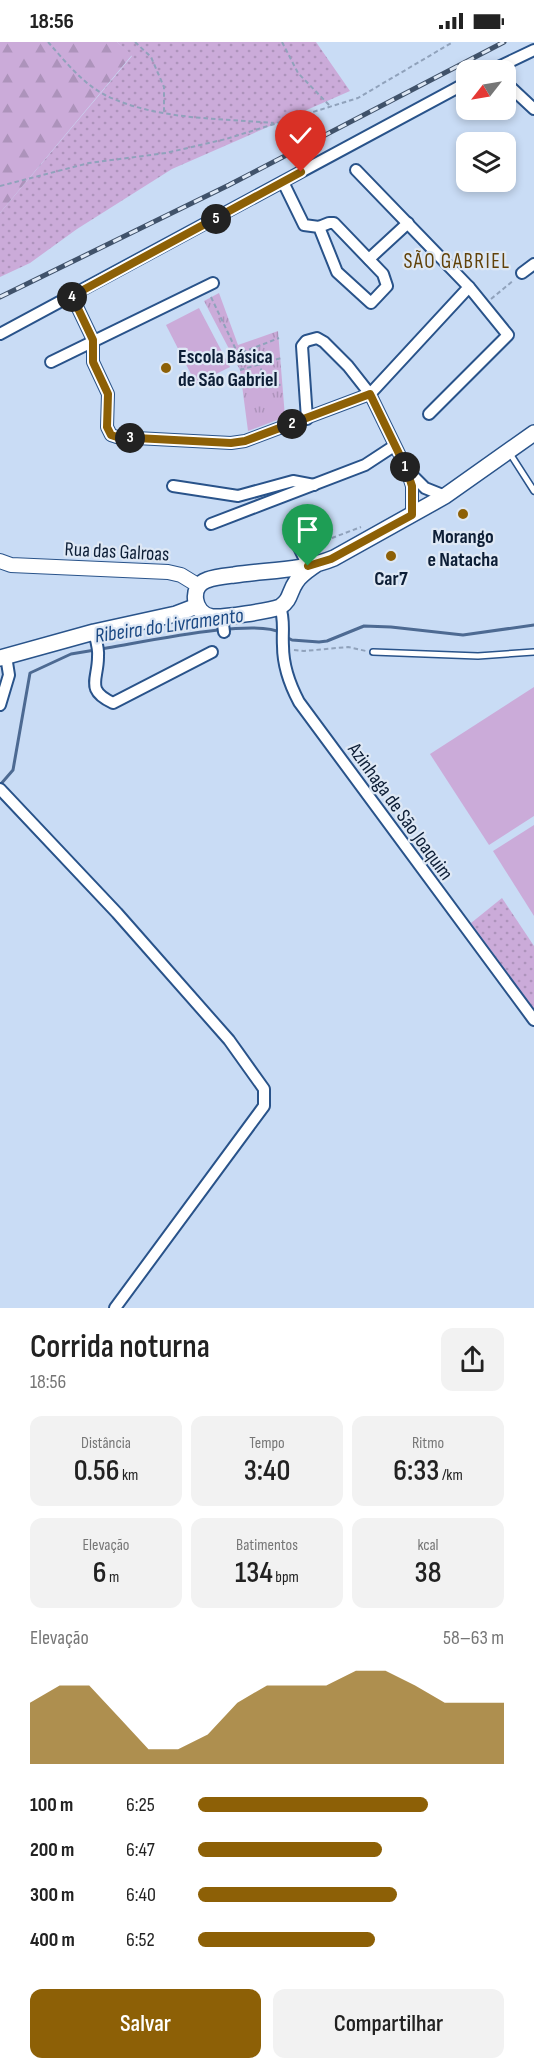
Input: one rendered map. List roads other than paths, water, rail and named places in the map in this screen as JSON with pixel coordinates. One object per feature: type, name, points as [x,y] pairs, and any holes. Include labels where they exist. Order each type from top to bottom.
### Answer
[{"type":"main road","points":[[313,565],[304,572],[292,589],[289,600],[280,607],[223,624],[197,606],[195,596],[199,586],[208,579],[313,565],[344,553],[445,496],[534,433]]},
{"type":"main road","name":"Rua das Galroas","points":[[0,552],[30,565]]},
{"type":"main road","name":"Rua das Galroas","points":[[0,561],[11,565],[177,573],[199,586]]},
{"type":"main road","points":[[277,570],[289,578],[292,589]]},
{"type":"main road","points":[[3,657],[96,642],[197,606]]},
{"type":"street","points":[[513,60],[534,50]]},
{"type":"street","points":[[0,334],[456,88]]},
{"type":"street","points":[[516,92],[534,109]]},
{"type":"street","points":[[356,170],[469,286],[508,335],[429,414]]},
{"type":"street","points":[[283,182],[304,225],[319,227],[329,223],[335,224],[383,274],[387,286],[371,303],[337,272],[319,227]]},
{"type":"street","points":[[369,259],[408,223]]},
{"type":"street","points":[[522,273],[534,264]]},
{"type":"street","points":[[51,362],[213,283]]},
{"type":"street","points":[[72,296],[93,340],[93,362],[108,394],[107,427],[111,435],[231,443],[257,437],[370,394],[469,286]]},
{"type":"street","points":[[307,419],[302,346],[306,341],[317,338],[324,342],[356,374],[370,394],[406,468],[412,486],[412,515]]},
{"type":"street","points":[[211,524],[365,465],[394,446]]},
{"type":"street","points":[[406,468],[422,485],[445,496]]},
{"type":"street","points":[[174,486],[238,496],[293,481],[314,485]]},
{"type":"street","points":[[294,537],[313,565]]},
{"type":"street","name":"Azinhaga de São Joaquim","points":[[280,607],[284,618],[282,648],[287,676],[299,702],[534,1020]]},
{"type":"street","points":[[96,642],[93,682],[101,698],[113,703],[212,652]]},
{"type":"street","points":[[0,705],[9,675],[3,657]]},
{"type":"street","points":[[3,793],[117,913],[221,1031],[264,1089],[264,1106],[115,1308]]},
{"type":"lane","points":[[507,451],[534,491]]},
{"type":"lane","points":[[373,652],[478,656],[534,652]]},
{"type":"waterway","name":"Ribeira do Livramento","points":[[286,637],[292,640],[327,641],[364,626],[463,635],[534,625]]},
{"type":"waterway","name":"Ribeira do Livramento","points":[[101,649],[222,630],[267,629],[281,633]]},
{"type":"waterway","name":"Ribeira do Livramento","points":[[0,785],[13,770],[30,673],[71,654],[95,650]]},
{"type":"railway","points":[[0,297],[229,185],[504,42]]},
{"type":"place","name":"Escola Básica de São Gabriel","points":[[166,368]]},
{"type":"place","name":"Morango e Natacha","points":[[463,514]]},
{"type":"place","name":"Car7","points":[[391,556]]},
{"type":"district","name":"SÃO GABRIEL","points":[[457,261]]}]
